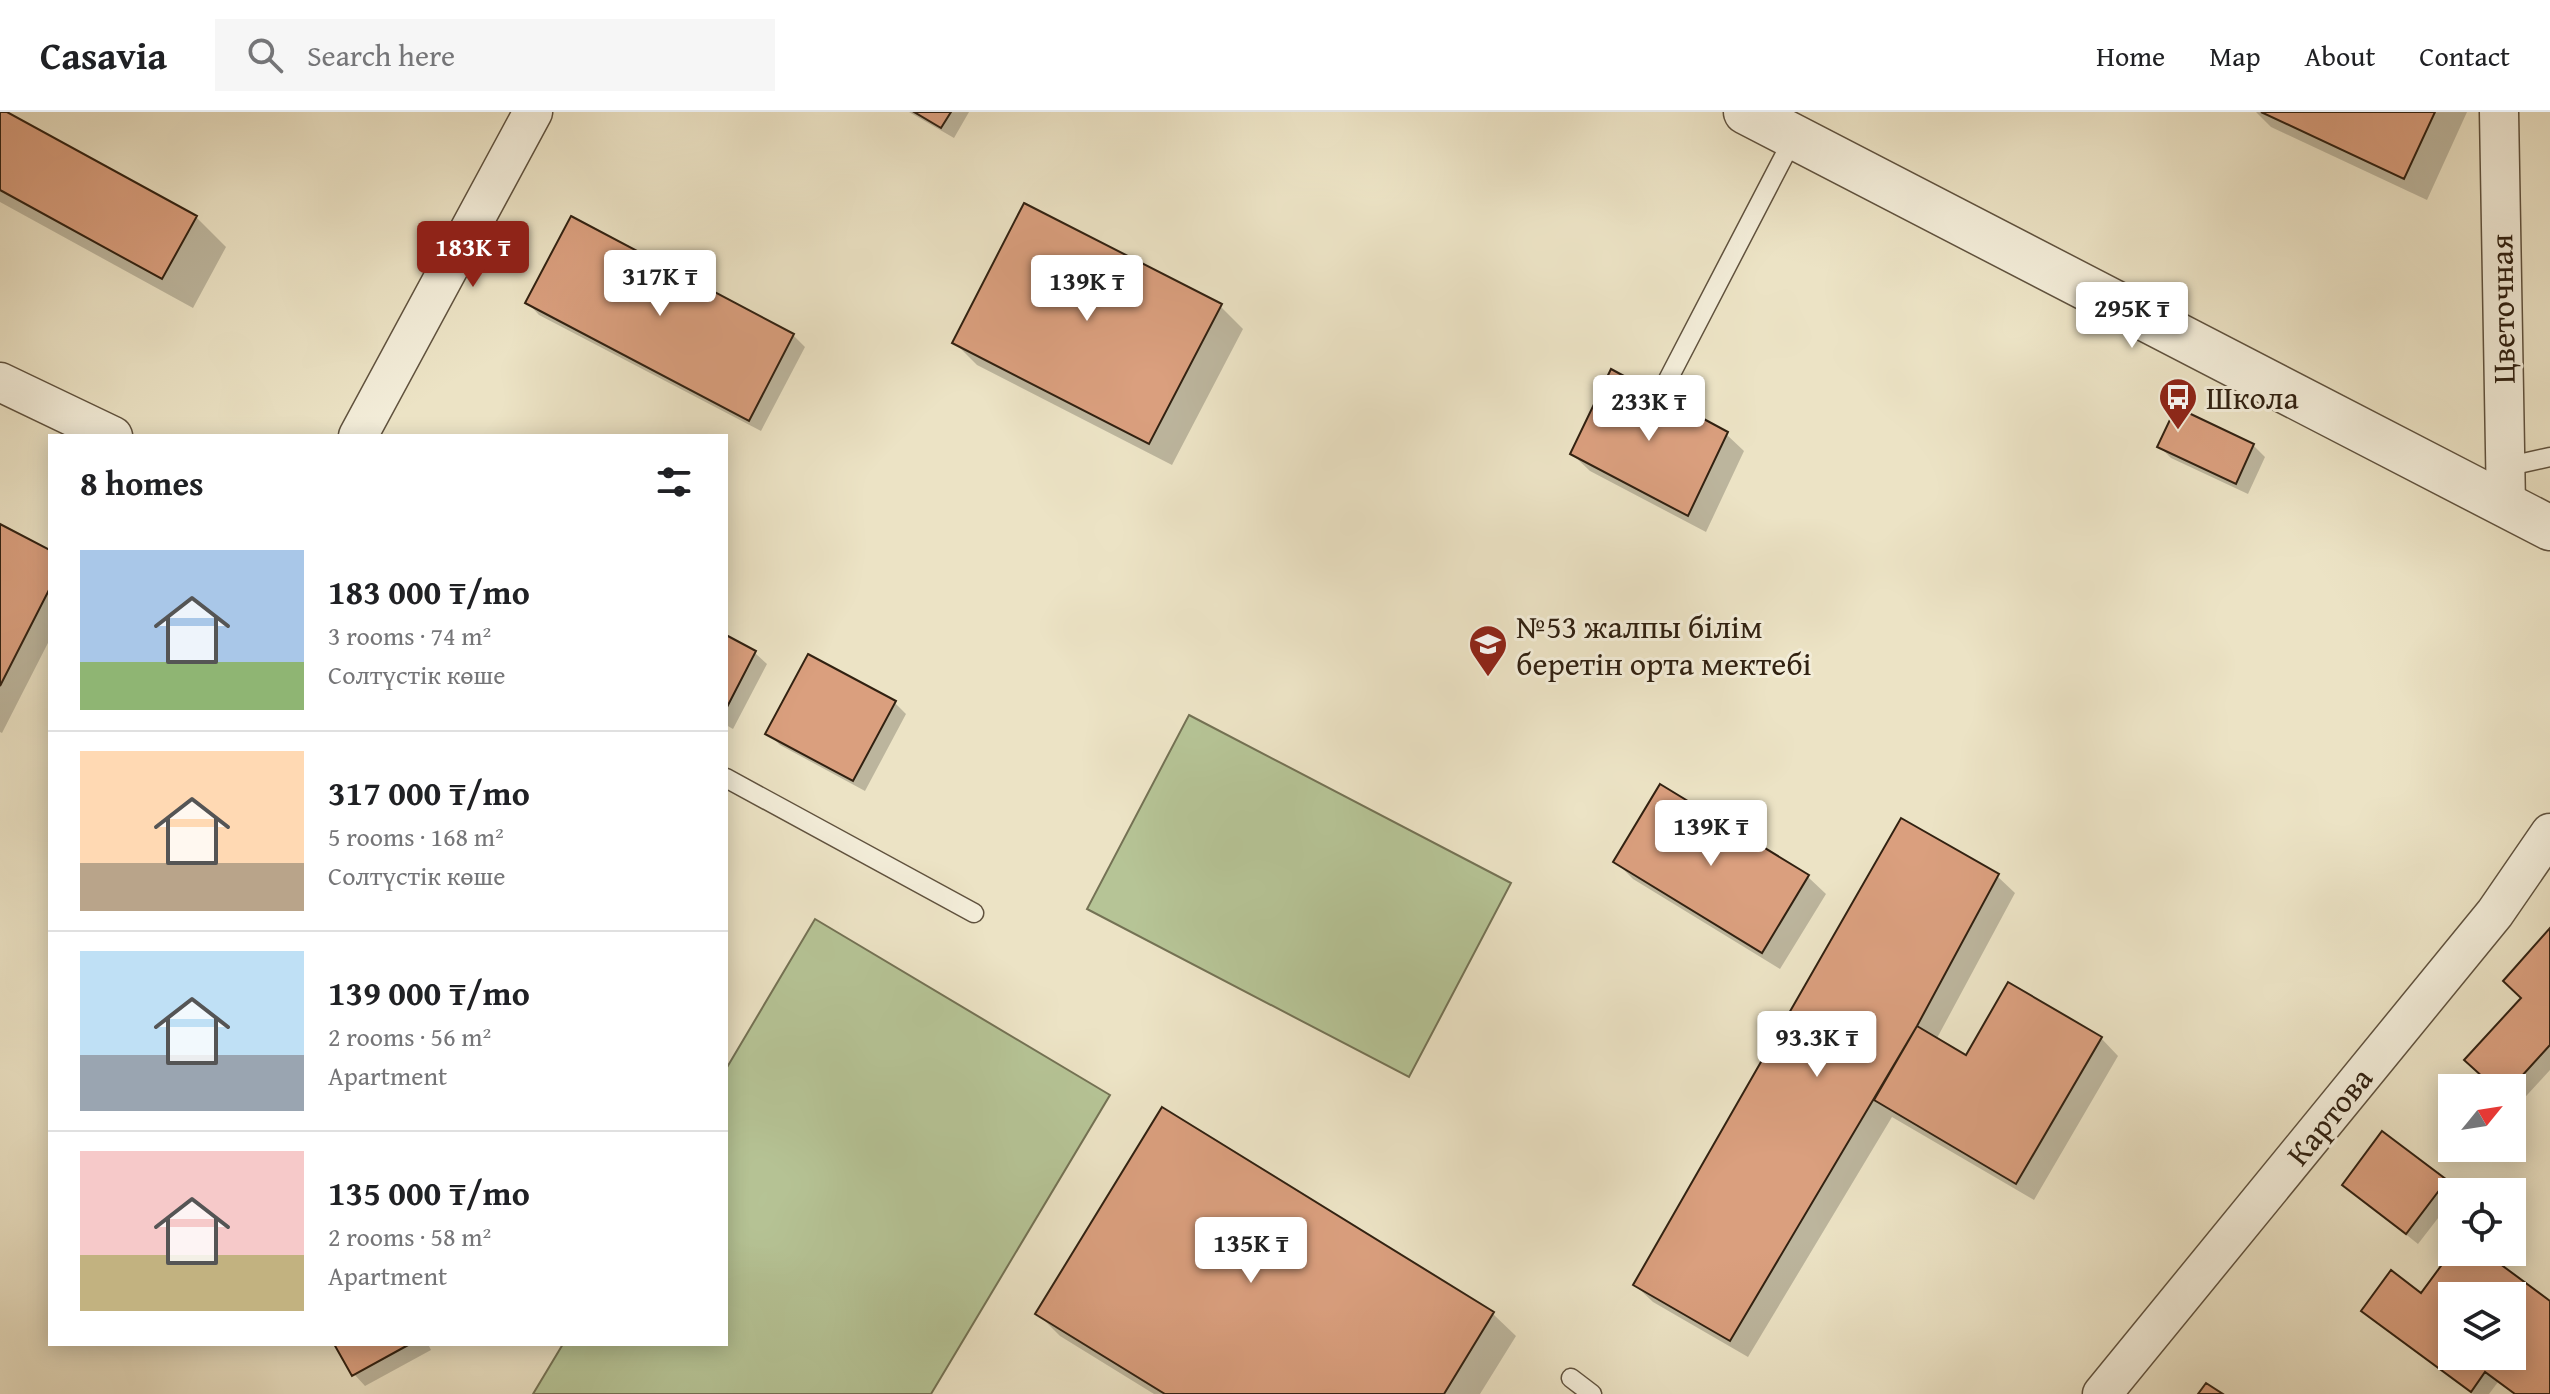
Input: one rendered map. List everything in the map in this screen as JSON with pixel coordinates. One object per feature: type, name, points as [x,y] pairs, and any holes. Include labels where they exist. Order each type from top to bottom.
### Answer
[{"type":"street","points":[[359,434],[533,112]]},
{"type":"street","points":[[1746,112],[2505,486],[2550,528]]},
{"type":"street","name":"Цветочная","points":[[2499,112],[2505,486]]},
{"type":"street","points":[[0,382],[109,434]]},
{"type":"street","name":"Картова","points":[[2102,1394],[2495,913],[2550,833]]},
{"type":"lane","points":[[1660,395],[1794,137]]},
{"type":"lane","points":[[2505,486],[2550,457]]},
{"type":"lane","points":[[728,779],[974,913]]},
{"type":"lane","points":[[1571,1378],[1592,1394]]},
{"type":"green space","points":[[1189,715],[1511,883],[1409,1077],[1087,909]]},
{"type":"green space","points":[[815,919],[1110,1095],[931,1394],[533,1394],[562,1346],[728,1346],[728,1066]]},
{"type":"building","points":[[0,112],[7,112],[197,216],[162,279],[0,190]]},
{"type":"building","points":[[914,112],[951,112],[941,128]]},
{"type":"building","points":[[2261,112],[2435,112],[2404,179]]},
{"type":"building","points":[[1024,203],[1222,304],[1149,444],[952,343]]},
{"type":"building","points":[[571,216],[794,334],[749,421],[525,303]]},
{"type":"building","points":[[1611,369],[1728,432],[1688,516],[1570,454]]},
{"type":"building","points":[[2176,407],[2254,444],[2236,484],[2157,447]]},
{"type":"building","points":[[0,524],[48,549],[48,592],[0,686]]},
{"type":"building","points":[[728,636],[756,651],[728,705]]},
{"type":"building","points":[[808,654],[896,701],[853,781],[765,734]]},
{"type":"building","points":[[1660,784],[1809,875],[1762,953],[1613,862]]},
{"type":"building","points":[[1901,818],[1999,874],[1917,1026],[1730,1341],[1633,1285]]},
{"type":"building","points":[[2550,928],[2550,1045],[2524,1074],[2480,1074],[2464,1060],[2521,998],[2503,981]]},
{"type":"building","points":[[2008,982],[2102,1037],[2016,1184],[1874,1100],[1917,1026],[1966,1055]]},
{"type":"building","points":[[1162,1107],[1494,1312],[1444,1394],[1165,1394],[1035,1314]]},
{"type":"building","points":[[2382,1131],[2444,1178],[2438,1178],[2438,1192],[2406,1234],[2342,1185]]},
{"type":"building","points":[[2441,1266],[2503,1266],[2524,1282],[2438,1282],[2438,1368],[2361,1311],[2391,1270],[2421,1293]]},
{"type":"building","points":[[2526,1283],[2550,1301],[2550,1394],[2515,1394],[2485,1372],[2471,1392],[2441,1370],[2526,1370]]},
{"type":"building","points":[[335,1346],[406,1346],[352,1376]]},
{"type":"building","points":[[2206,1383],[2223,1394],[2198,1394]]},
{"type":"place","name":"Школа","points":[[2178,431]]},
{"type":"place","name":"№53 жалпы білім беретін орта мектебі","points":[[1488,678]]}]
